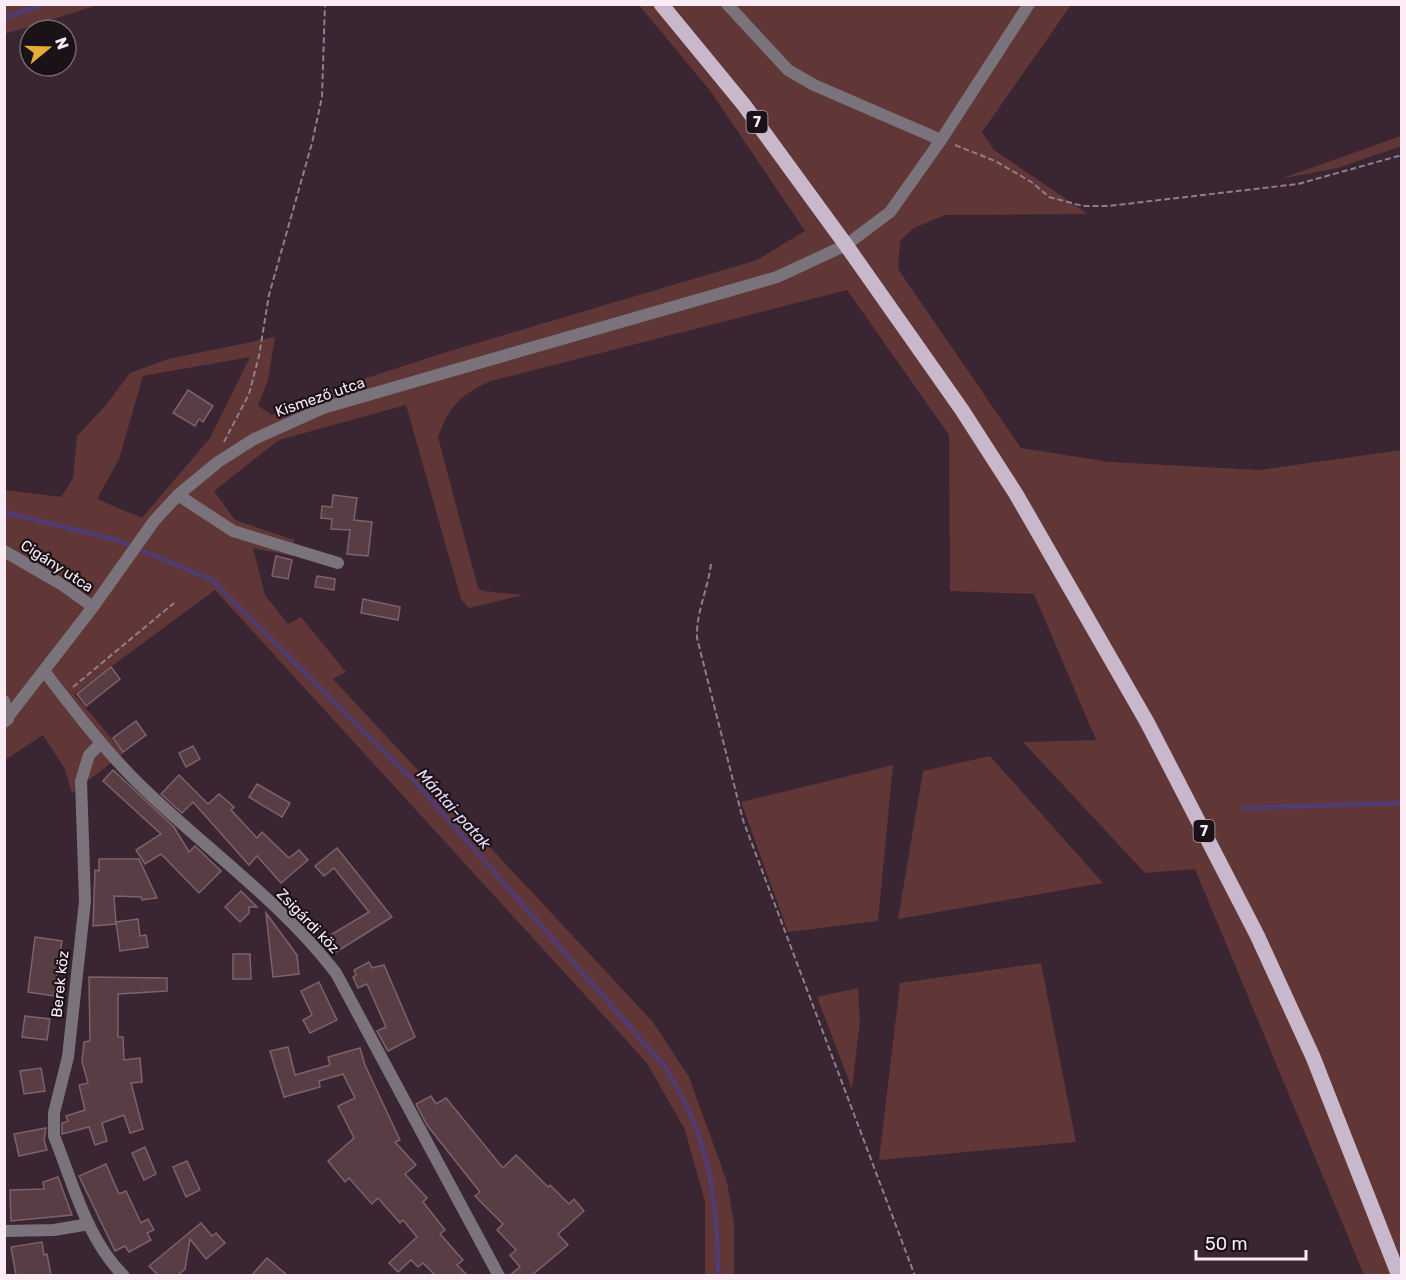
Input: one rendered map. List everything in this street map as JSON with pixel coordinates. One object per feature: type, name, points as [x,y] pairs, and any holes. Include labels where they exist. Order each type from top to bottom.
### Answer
[{"type":"main road","name":"7","points":[[661,4],[744,105],[846,245],[962,410],[1016,494],[1148,722],[1257,935],[1313,1058],[1398,1275]]},
{"type":"street","points":[[727,4],[788,70],[814,85],[941,140]]},
{"type":"street","name":"Kismező utca","points":[[6,721],[93,607],[141,537],[178,495],[218,462],[261,435],[297,418],[384,390],[746,287],[794,270],[846,245],[890,212],[941,140],[1029,4]]},
{"type":"street","points":[[178,495],[233,531],[338,563]]},
{"type":"street","name":"Cigány utca","points":[[4,551],[43,573],[93,607]]},
{"type":"street","name":"Zsigárdi köz","points":[[44,671],[100,744],[140,785],[301,932],[336,974],[499,1275]]},
{"type":"street","points":[[4,701],[6,721]]},
{"type":"street","name":"Berek köz","points":[[100,744],[89,755],[81,781],[85,901],[68,1057],[53,1124],[54,1136],[89,1224],[111,1261],[123,1275]]},
{"type":"street","points":[[4,1231],[54,1230],[89,1224]]},
{"type":"path","points":[[218,462],[222,447],[249,394],[259,356],[268,295],[312,143],[322,97],[325,4]]},
{"type":"path","points":[[941,140],[995,161],[1033,183],[1049,197],[1083,206],[1108,206],[1298,184],[1401,155]]},
{"type":"path","points":[[711,564],[696,623],[696,638],[743,820],[915,1275]]},
{"type":"path","points":[[65,699],[77,682],[174,603]]},
{"type":"shaded area","points":[[5,4],[98,4],[56,18],[18,18],[18,30],[5,34]]},
{"type":"shaded area","points":[[639,5],[1071,5],[982,132],[994,150],[1088,214],[945,215],[914,228],[900,241],[898,269],[1021,448],[1110,462],[1260,470],[1401,450],[1401,1275],[1364,1275],[1195,869],[1145,873],[1023,742],[1096,740],[1034,594],[950,591],[949,435],[847,290],[491,381],[471,391],[457,402],[438,437],[478,588],[483,591],[523,595],[469,608],[461,599],[406,405],[279,440],[214,491],[235,520],[294,540],[293,556],[253,548],[265,595],[288,624],[301,617],[346,672],[333,679],[653,1022],[689,1077],[727,1182],[734,1224],[734,1275],[705,1275],[705,1202],[685,1130],[647,1063],[215,590],[74,694],[124,753],[72,793],[65,769],[43,735],[5,760],[5,490],[61,497],[73,478],[77,436],[105,406],[130,373],[168,359],[275,337],[268,380],[258,406],[272,415],[321,393],[440,354],[757,260],[805,231],[711,92]],"holes":[[[250,357],[210,438],[142,518],[97,499],[119,459],[143,376]]]},
{"type":"shaded area","points":[[1401,136],[1401,146],[1338,168],[1280,179]]},
{"type":"shaded area","points":[[990,756],[1103,883],[898,919],[923,771]]},
{"type":"shaded area","points":[[893,765],[878,921],[788,932],[741,802]]},
{"type":"shaded area","points":[[1041,963],[1076,1142],[879,1160],[900,983]]},
{"type":"shaded area","points":[[858,988],[860,1021],[852,1089],[817,997]]},
{"type":"building","points":[[188,390],[213,406],[203,422],[199,419],[195,426],[173,413]]},
{"type":"building","points":[[333,495],[357,498],[354,520],[372,522],[368,556],[347,554],[350,530],[331,529],[332,519],[321,518],[322,506],[332,507]]},
{"type":"building","points":[[276,556],[292,560],[288,579],[272,576]]},
{"type":"building","points":[[317,576],[335,579],[334,590],[315,587]]},
{"type":"building","points":[[363,599],[400,607],[398,620],[361,613]]},
{"type":"building","points":[[111,667],[120,679],[86,706],[77,694]]},
{"type":"building","points":[[136,721],[146,735],[123,752],[113,738]]},
{"type":"building","points":[[193,746],[200,759],[186,767],[179,753]]},
{"type":"building","points":[[113,770],[174,827],[189,852],[195,846],[221,871],[199,893],[161,854],[145,864],[136,850],[161,834],[103,781]]},
{"type":"building","points":[[179,775],[208,804],[219,794],[234,807],[231,810],[257,838],[262,832],[289,858],[299,850],[308,860],[281,883],[257,856],[249,865],[193,802],[182,813],[161,794]]},
{"type":"building","points":[[257,784],[290,803],[282,817],[249,797]]},
{"type":"building","points":[[337,848],[392,917],[333,954],[324,939],[369,912],[334,868],[324,876],[315,866]]},
{"type":"building","points":[[99,859],[139,859],[157,898],[142,900],[141,897],[114,896],[116,924],[93,926],[95,870],[99,871]]},
{"type":"building","points":[[241,891],[257,907],[249,907],[249,913],[240,922],[225,907]]},
{"type":"building","points":[[266,913],[297,955],[299,974],[273,977]]},
{"type":"building","points":[[138,919],[140,936],[146,935],[148,947],[120,951],[116,922]]},
{"type":"building","points":[[35,937],[62,941],[54,996],[28,992]]},
{"type":"building","points":[[233,954],[250,954],[251,979],[233,979]]},
{"type":"building","points":[[369,962],[372,968],[384,965],[415,1037],[388,1051],[377,1031],[386,1027],[367,984],[358,988],[353,977],[356,975],[354,970]]},
{"type":"building","points":[[89,977],[167,978],[167,991],[118,994],[118,1037],[123,1037],[124,1060],[140,1058],[142,1082],[131,1083],[143,1129],[130,1133],[124,1115],[102,1123],[107,1141],[95,1145],[89,1127],[62,1134],[62,1123],[68,1121],[66,1116],[85,1110],[79,1085],[88,1083],[82,1062],[84,1042],[90,1041]]},
{"type":"building","points":[[319,982],[337,1020],[310,1033],[303,1020],[312,1015],[301,991]]},
{"type":"building","points":[[25,1016],[50,1019],[47,1040],[22,1037]]},
{"type":"building","points":[[288,1047],[295,1075],[330,1065],[328,1057],[360,1048],[365,1065],[400,1140],[395,1142],[416,1165],[405,1174],[427,1198],[423,1202],[445,1230],[440,1234],[463,1260],[457,1265],[467,1275],[435,1275],[423,1263],[418,1267],[411,1260],[398,1272],[389,1263],[417,1237],[403,1220],[400,1223],[378,1198],[372,1204],[349,1178],[345,1182],[328,1161],[354,1138],[338,1106],[355,1098],[343,1074],[319,1081],[320,1087],[284,1097],[270,1051]]},
{"type":"building","points":[[41,1068],[45,1091],[24,1094],[20,1071]]},
{"type":"building","points":[[431,1096],[436,1104],[446,1098],[503,1168],[516,1155],[548,1187],[550,1185],[569,1204],[574,1199],[584,1211],[558,1234],[568,1245],[532,1275],[510,1275],[520,1267],[510,1255],[516,1250],[497,1230],[503,1224],[475,1196],[480,1192],[427,1125],[416,1104]]},
{"type":"building","points":[[46,1128],[44,1140],[47,1150],[19,1156],[14,1134]]},
{"type":"building","points":[[145,1147],[156,1174],[144,1180],[132,1153]]},
{"type":"building","points":[[187,1161],[200,1190],[186,1197],[173,1167]]},
{"type":"building","points":[[106,1164],[119,1194],[126,1191],[141,1223],[148,1219],[154,1230],[147,1233],[151,1240],[129,1252],[125,1246],[115,1251],[79,1176]]},
{"type":"building","points":[[58,1177],[72,1215],[11,1221],[10,1190],[44,1189],[43,1182]]},
{"type":"building","points":[[201,1223],[212,1236],[216,1233],[225,1243],[206,1259],[190,1239],[185,1269],[178,1275],[158,1275],[149,1266]]},
{"type":"building","points":[[42,1242],[51,1275],[16,1275],[11,1247]]},
{"type":"building","points":[[267,1258],[287,1275],[252,1275]]},
{"type":"waterway","points":[[4,18],[45,4]]},
{"type":"waterway","name":"Mántai-patak","points":[[4,512],[117,540],[212,580],[416,783],[666,1068],[690,1113],[704,1152],[713,1193],[718,1276]]},
{"type":"waterway","points":[[1243,808],[1402,803]]}]
